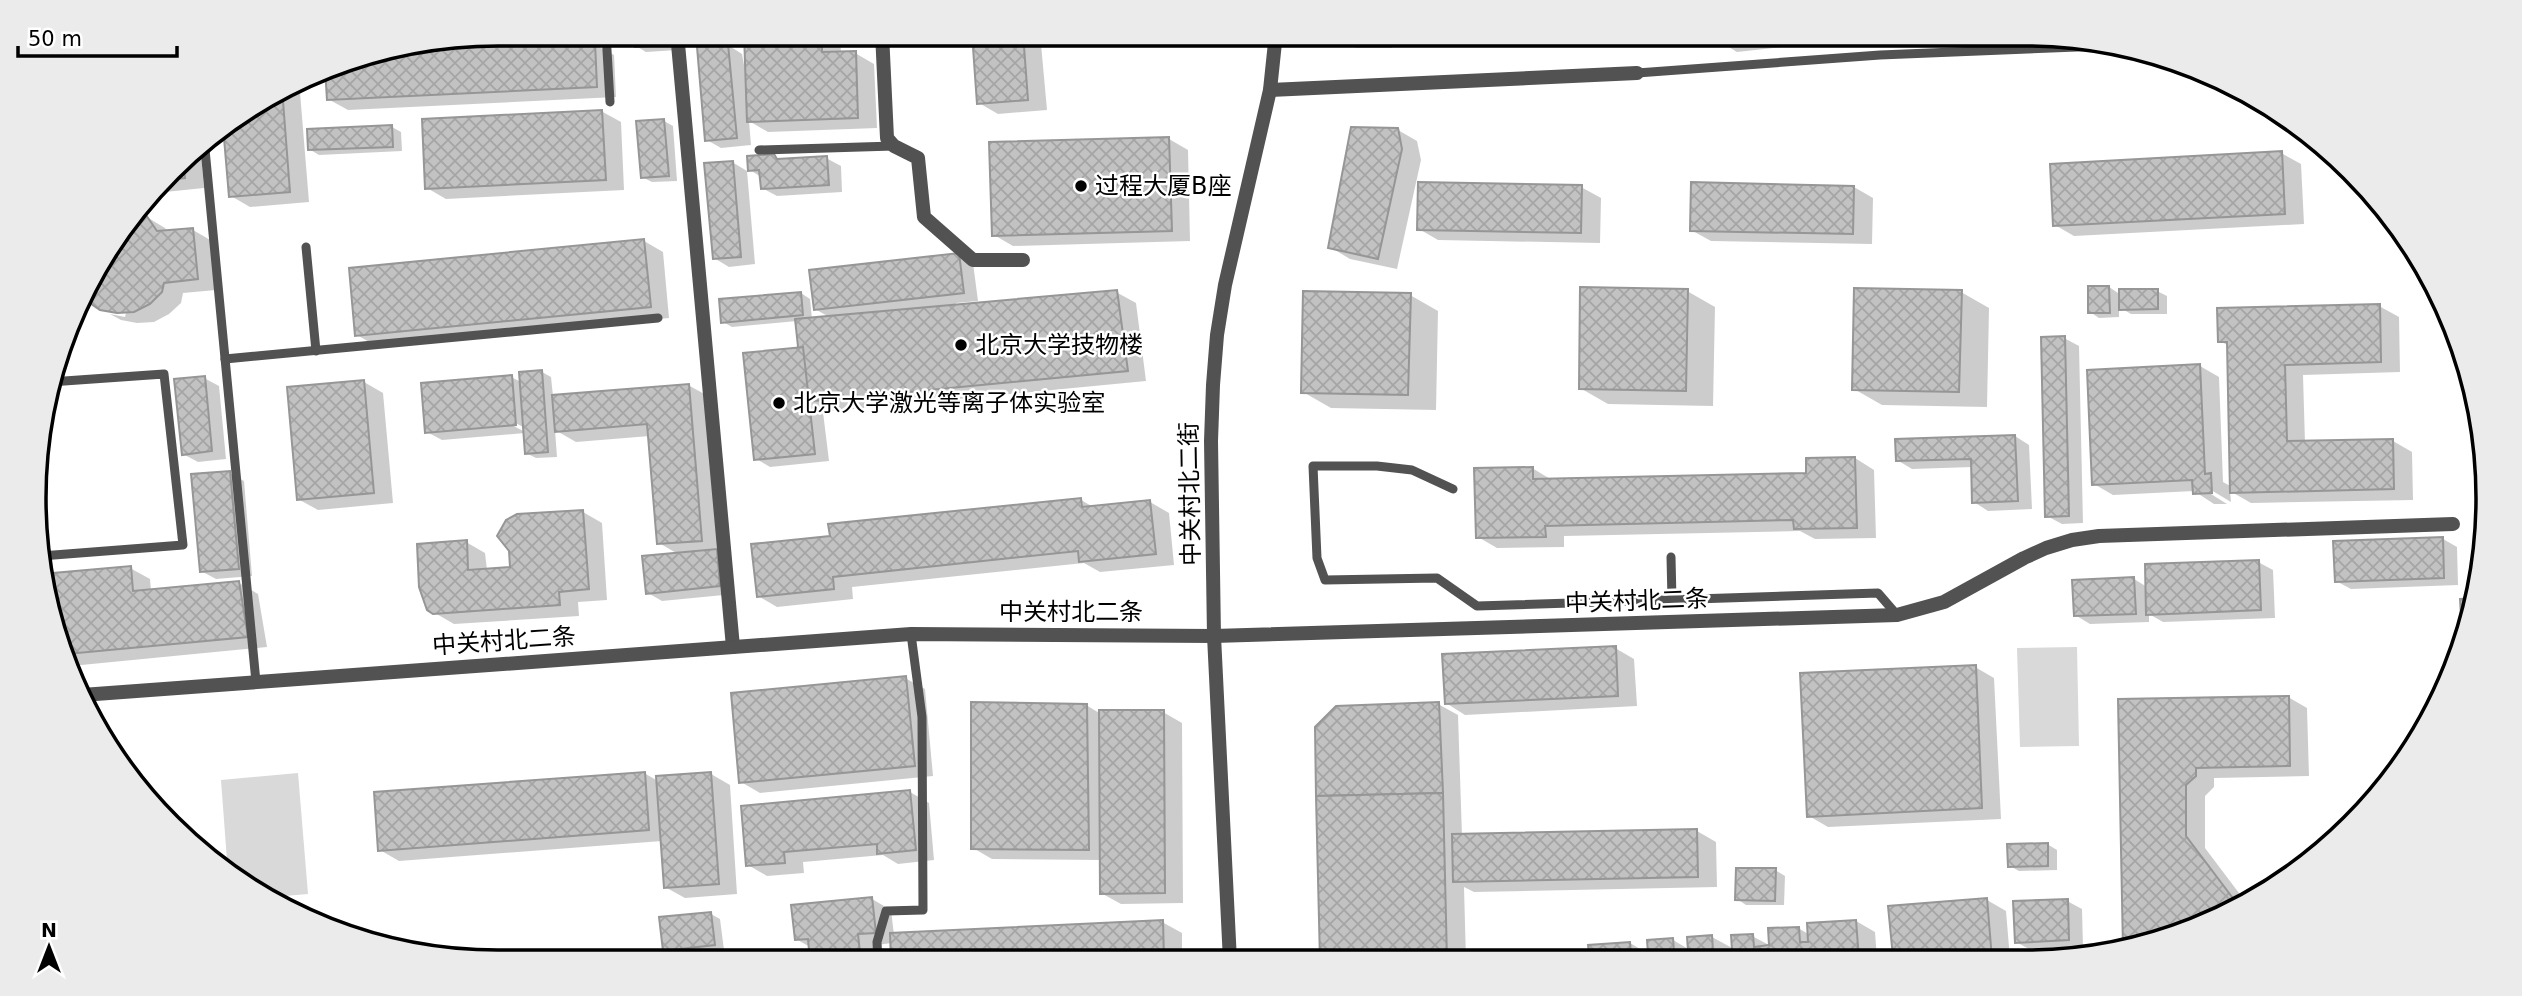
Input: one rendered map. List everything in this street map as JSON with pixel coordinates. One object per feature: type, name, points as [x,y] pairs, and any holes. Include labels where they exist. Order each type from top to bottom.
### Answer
[{"type":"street","points":[[678,46],[733,647]]},
{"type":"street","points":[[883,46],[887,138],[894,146],[918,158],[924,217],[973,260],[1023,260]]},
{"type":"street","name":"中关村北二街","points":[[1229,950],[1214,636],[1211,441],[1217,335],[1225,285],[1269,90],[1274,46]]},
{"type":"street","points":[[1269,90],[1637,73]]},
{"type":"street","name":"中关村北二条","points":[[90,694],[911,634],[1214,636],[1897,615],[1944,601],[2024,558],[2072,540],[2099,536],[2453,524]]},
{"type":"lane","points":[[607,46],[610,102]]},
{"type":"lane","points":[[1637,73],[1880,55],[2068,47]]},
{"type":"lane","points":[[759,150],[894,146]]},
{"type":"lane","points":[[205,154],[256,682]]},
{"type":"lane","points":[[306,247],[316,351]]},
{"type":"lane","points":[[225,359],[658,318]]},
{"type":"lane","points":[[49,555],[183,545],[163,374],[61,381]]},
{"type":"lane","points":[[1453,489],[1412,470],[1377,466],[1313,466],[1317,558],[1325,580],[1437,578],[1477,606],[1878,593],[1897,615]]},
{"type":"lane","points":[[1671,557],[1672,600]]},
{"type":"lane","points":[[877,950],[877,942],[887,911],[923,910],[922,716],[911,634]]},
{"type":"shaded area","points":[[2077,647],[2079,746],[2020,747],[2017,648]]},
{"type":"shaded area","points":[[298,773],[308,894],[283,896],[227,860],[221,780]]},
{"type":"building","points":[[595,46],[597,87],[327,100],[326,80],[381,61],[436,49]]},
{"type":"building","points":[[728,46],[737,138],[705,141],[697,47]]},
{"type":"building","points":[[744,46],[822,46],[822,52],[856,51],[858,118],[747,122]]},
{"type":"building","points":[[973,46],[1024,46],[1028,100],[977,104]]},
{"type":"building","points":[[283,100],[290,192],[229,197],[224,138]]},
{"type":"building","points":[[602,110],[606,180],[425,189],[422,119]]},
{"type":"building","points":[[664,119],[669,176],[641,178],[636,121]]},
{"type":"building","points":[[392,125],[393,147],[308,150],[307,129]]},
{"type":"building","points":[[1351,127],[1398,128],[1402,149],[1378,259],[1328,248]]},
{"type":"building","name":"过程大厦B座","points":[[1169,137],[1172,231],[992,236],[989,142]]},
{"type":"building","points":[[2282,151],[2285,214],[2053,226],[2050,164]]},
{"type":"building","points":[[774,154],[777,159],[827,156],[829,185],[761,189],[759,170],[748,171],[747,156]]},
{"type":"building","points":[[733,161],[741,257],[713,259],[704,163]]},
{"type":"building","points":[[1418,182],[1582,185],[1581,233],[1417,230]]},
{"type":"building","points":[[1691,182],[1854,186],[1853,234],[1690,231]]},
{"type":"building","points":[[146,215],[157,231],[193,228],[198,279],[164,283],[162,292],[150,304],[134,312],[100,310],[90,303],[92,298],[122,247]]},
{"type":"building","points":[[644,239],[651,307],[355,336],[349,268]]},
{"type":"building","points":[[959,253],[964,293],[814,310],[809,270]]},
{"type":"building","points":[[2088,286],[2109,286],[2110,313],[2088,313]]},
{"type":"building","points":[[1580,287],[1688,289],[1686,391],[1579,389]]},
{"type":"building","points":[[1854,288],[1962,290],[1959,392],[1852,390]]},
{"type":"building","points":[[2119,289],[2158,289],[2158,309],[2119,310]]},
{"type":"building","name":"北京大学技物楼","points":[[1117,290],[1128,371],[804,402],[795,319]]},
{"type":"building","points":[[1303,291],[1411,293],[1408,395],[1301,393]]},
{"type":"building","points":[[801,292],[803,315],[721,323],[719,299]]},
{"type":"building","points":[[2380,304],[2381,362],[2285,365],[2287,441],[2393,439],[2394,489],[2230,493],[2227,342],[2218,342],[2217,308]]},
{"type":"building","points":[[2065,336],[2069,516],[2045,517],[2041,337]]},
{"type":"building","name":"北京大学激光等离子体实验室","points":[[803,347],[815,454],[754,460],[743,353]]},
{"type":"building","points":[[2200,364],[2205,474],[2211,473],[2212,493],[2193,494],[2192,480],[2092,485],[2087,370]]},
{"type":"building","points":[[542,370],[548,452],[525,454],[519,372]]},
{"type":"building","points":[[512,375],[516,425],[425,433],[421,383]]},
{"type":"building","points":[[205,376],[212,451],[182,455],[174,379]]},
{"type":"building","points":[[364,380],[374,493],[297,500],[287,387]]},
{"type":"building","points":[[689,384],[702,541],[657,544],[647,424],[555,432],[552,395]]},
{"type":"building","points":[[2015,435],[2018,501],[1972,503],[1971,459],[1896,461],[1895,439]]},
{"type":"building","points":[[1855,457],[1857,528],[1794,529],[1793,520],[1545,526],[1546,537],[1476,538],[1474,468],[1533,467],[1533,479],[1806,473],[1806,458]]},
{"type":"building","points":[[230,471],[239,569],[200,572],[191,474]]},
{"type":"building","points":[[1081,498],[1082,507],[1150,500],[1156,554],[1079,562],[1078,551],[833,577],[834,589],[757,597],[751,544],[830,536],[828,524]]},
{"type":"building","points":[[583,510],[589,589],[559,592],[560,605],[433,614],[427,610],[419,587],[417,544],[467,540],[468,570],[510,567],[509,551],[497,536],[506,520],[517,514]]},
{"type":"building","points":[[2443,537],[2444,578],[2335,582],[2333,541]]},
{"type":"building","points":[[717,549],[720,586],[646,594],[642,556]]},
{"type":"building","points":[[2259,560],[2261,610],[2146,615],[2145,564]]},
{"type":"building","points":[[131,566],[133,591],[239,581],[248,637],[74,653],[61,615],[52,573]]},
{"type":"building","points":[[2134,577],[2136,614],[2074,616],[2072,580]]},
{"type":"building","points":[[2460,599],[2465,599],[2461,615]]},
{"type":"building","points":[[1616,646],[1618,696],[1445,704],[1442,654]]},
{"type":"building","points":[[1976,665],[1982,808],[1807,817],[1800,673]]},
{"type":"building","points":[[906,676],[915,766],[739,783],[731,693]]},
{"type":"building","points":[[2289,696],[2290,766],[2196,768],[2196,776],[2186,785],[2186,836],[2233,899],[2197,916],[2123,939],[2118,699]]},
{"type":"building","points":[[971,702],[1087,704],[1089,850],[971,849]]},
{"type":"building","points":[[1439,702],[1443,793],[1316,796],[1315,727],[1336,706]]},
{"type":"building","points":[[1099,710],[1164,710],[1165,893],[1100,894]]},
{"type":"building","points":[[645,772],[649,830],[378,851],[374,792]]},
{"type":"building","points":[[711,772],[719,884],[664,888],[656,776]]},
{"type":"building","points":[[910,790],[916,850],[877,854],[877,844],[784,852],[785,863],[746,866],[741,806]]},
{"type":"building","points":[[1443,793],[1447,950],[1320,950],[1316,796]]},
{"type":"building","points":[[1697,829],[1698,877],[1453,882],[1452,834]]},
{"type":"building","points":[[2048,843],[2048,866],[2008,867],[2007,844]]},
{"type":"building","points":[[1736,868],[1776,868],[1775,901],[1735,900]]},
{"type":"building","points":[[872,897],[876,933],[858,934],[860,950],[809,950],[808,939],[795,940],[791,905]]},
{"type":"building","points":[[1987,898],[1991,950],[1892,950],[1888,906]]},
{"type":"building","points":[[2068,899],[2069,940],[2015,943],[2013,901]]},
{"type":"building","points":[[711,912],[715,945],[663,950],[659,917]]},
{"type":"building","points":[[1163,920],[1164,950],[891,950],[890,933]]},
{"type":"building","points":[[1856,920],[1858,950],[1732,950],[1731,935],[1753,934],[1754,947],[1769,945],[1768,928],[1799,927],[1800,942],[1808,942],[1807,923]]},
{"type":"building","points":[[1712,935],[1713,950],[1688,950],[1687,937]]},
{"type":"building","points":[[1673,938],[1674,950],[1648,950],[1647,940]]},
{"type":"building","points":[[1630,942],[1631,950],[1589,950],[1588,945]]},
{"type":"place","name":"过程大厦B座","points":[[1081,186]]},
{"type":"place","name":"北京大学技物楼","points":[[961,345]]},
{"type":"place","name":"北京大学激光等离子体实验室","points":[[779,403]]}]
